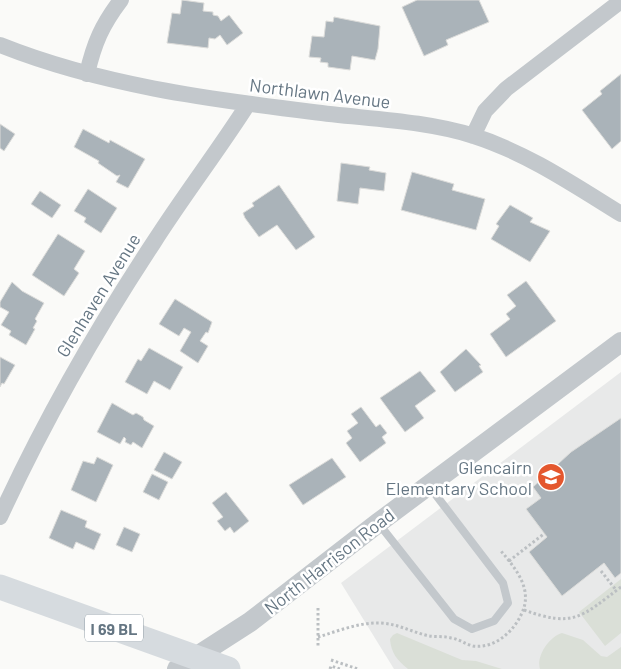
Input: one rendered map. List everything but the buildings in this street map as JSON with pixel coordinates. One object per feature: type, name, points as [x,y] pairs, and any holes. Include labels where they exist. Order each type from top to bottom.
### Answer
[{"type":"main road","name":"I 69 BL","points":[[0,587],[186,663],[228,669]]},
{"type":"street","points":[[87,74],[93,46],[107,19],[121,0]]},
{"type":"street","points":[[473,136],[485,111],[506,89],[621,1]]},
{"type":"street","name":"Northlawn Avenue","points":[[0,45],[46,62],[87,74],[248,104],[430,126],[473,136],[533,160],[621,214]]},
{"type":"street","name":"Glenhaven Avenue","points":[[0,517],[56,403],[95,335],[154,241],[248,104]]},
{"type":"street","name":"North Harrison Road","points":[[186,663],[250,622],[428,485],[621,342]]},
{"type":"lane","points":[[378,523],[454,619],[472,629],[494,621],[508,603],[503,583],[428,485]]},
{"type":"path","points":[[509,561],[545,533]]},
{"type":"path","points":[[600,571],[616,590]]},
{"type":"path","points":[[524,610],[546,618],[566,620],[587,612],[621,587]]},
{"type":"path","points":[[318,608],[318,646]]},
{"type":"path","points":[[332,660],[358,669]]},
{"type":"path","points":[[330,669],[331,666],[340,669]]},
{"type":"shaded area","name":"Glencairn Elementary School","points":[[621,372],[621,669],[394,669],[341,583]]},
{"type":"shaded area","points":[[621,579],[621,633],[605,646],[579,612]]},
{"type":"shaded area","points":[[397,633],[462,660],[476,661],[502,669],[408,669],[393,652],[390,639]]},
{"type":"shaded area","points":[[562,633],[583,640],[601,656],[607,657],[621,647],[621,669],[540,669],[540,658],[548,643]]},
{"type":"place","name":"Glencairn Elementary School","points":[[551,477]]}]
